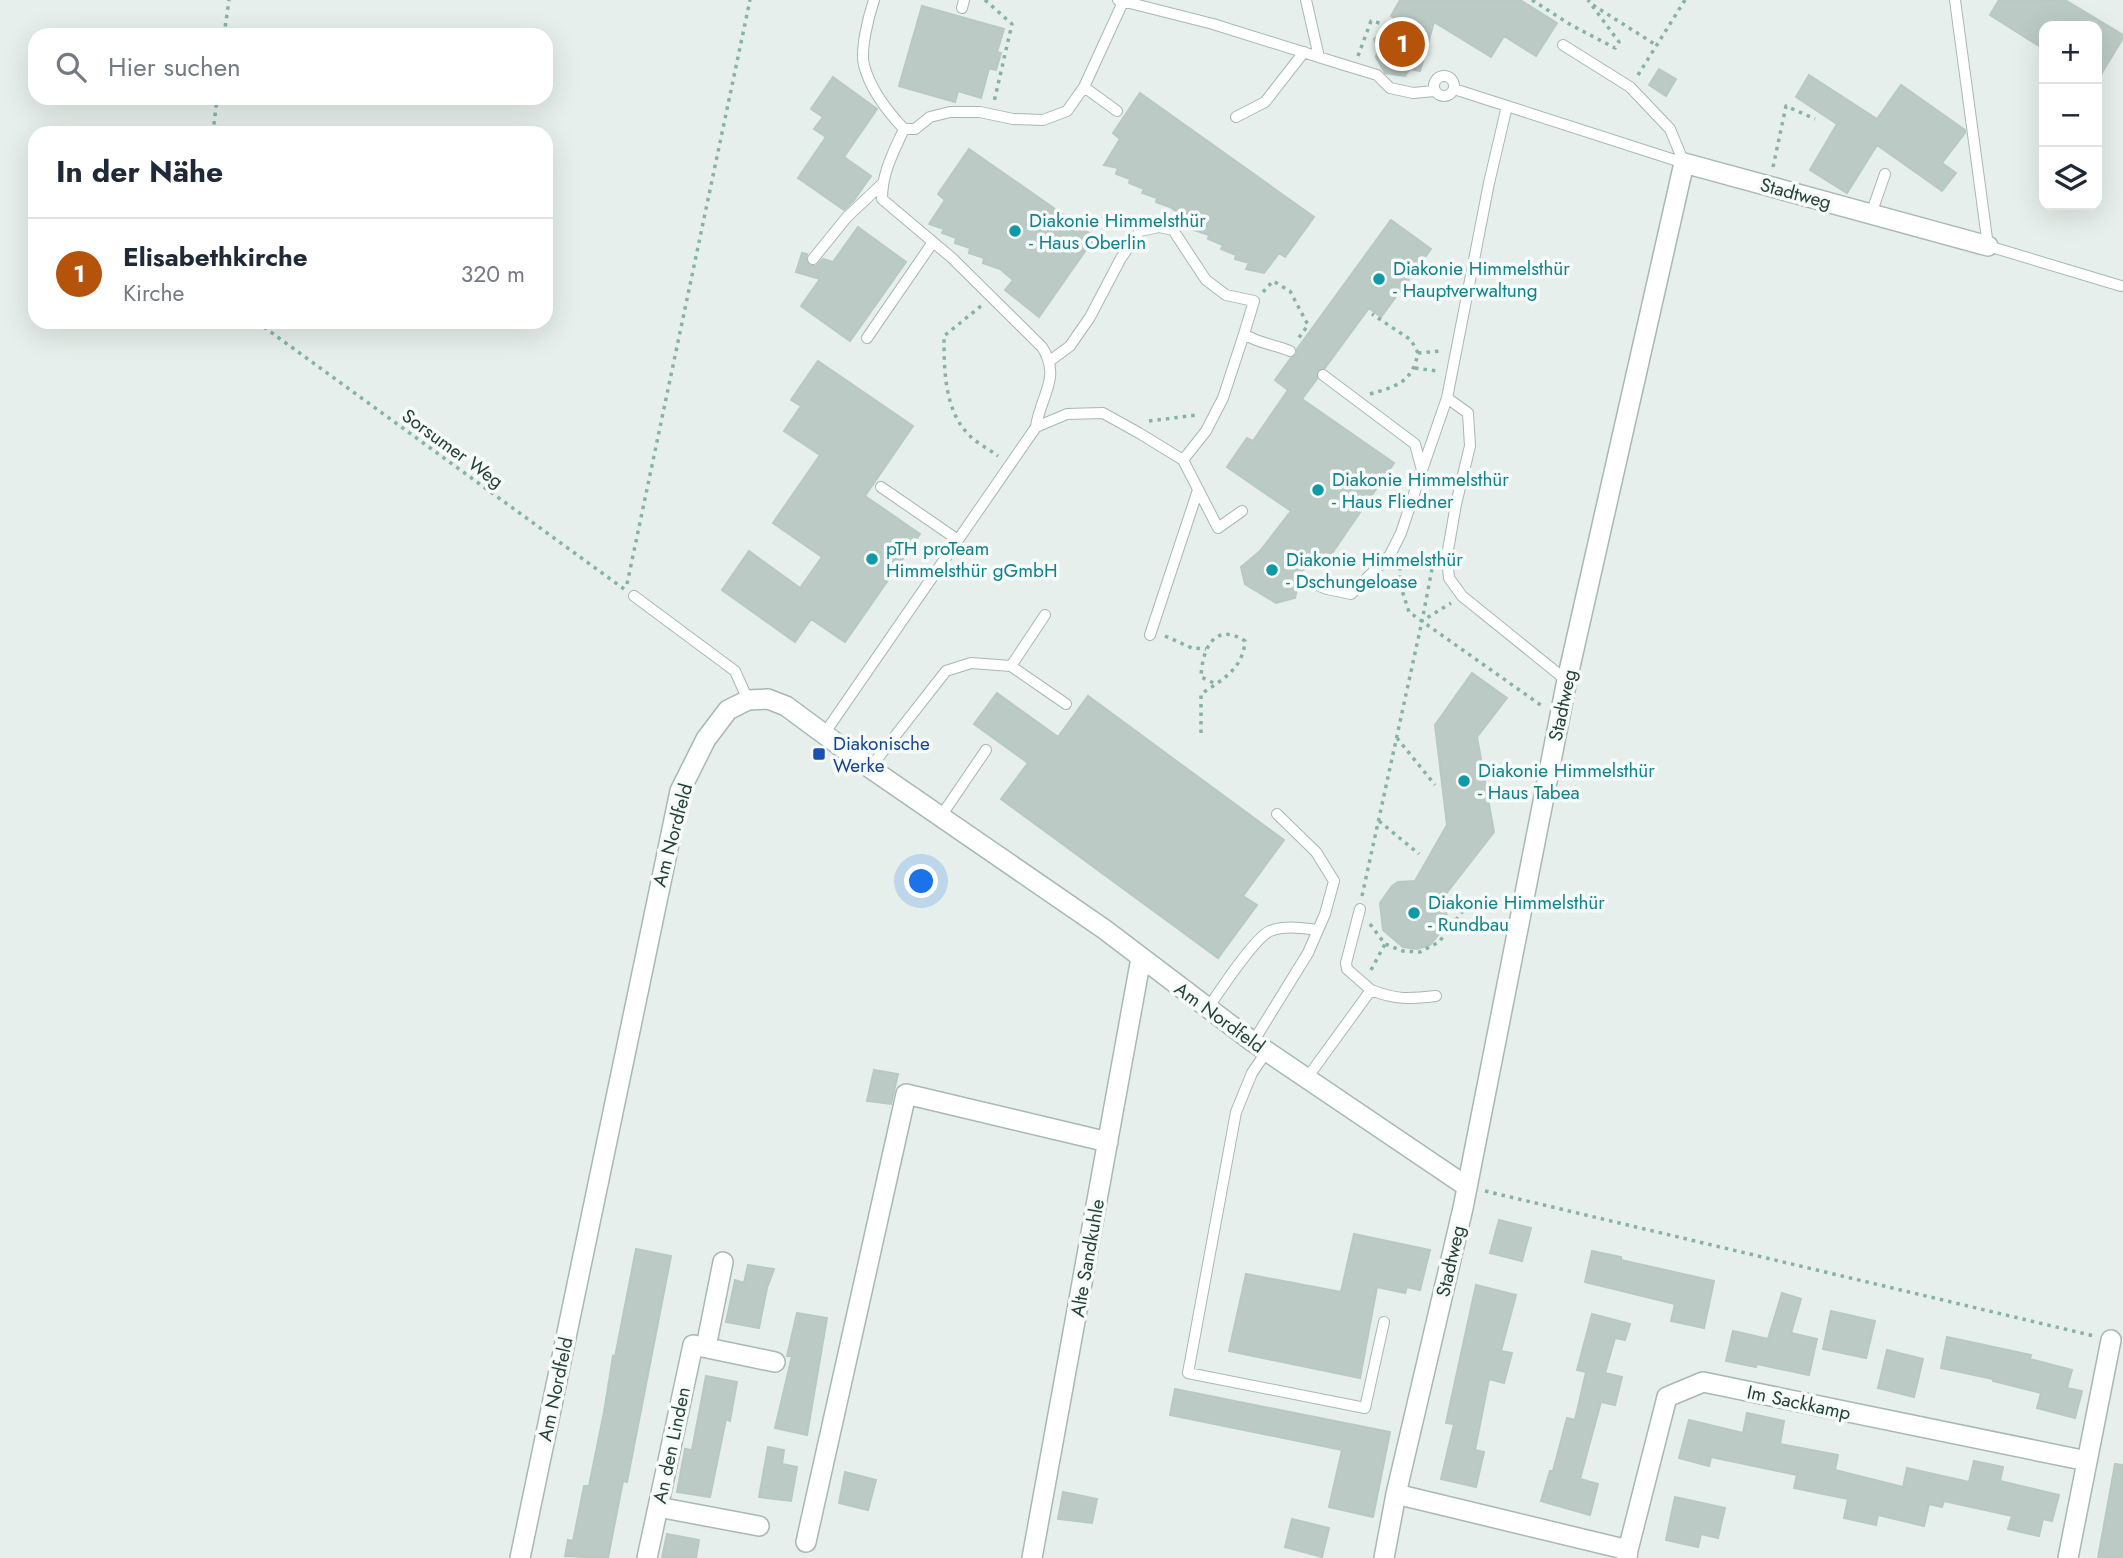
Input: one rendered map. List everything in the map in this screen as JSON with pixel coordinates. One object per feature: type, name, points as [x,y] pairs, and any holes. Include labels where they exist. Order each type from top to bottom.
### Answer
[{"type":"street","name":"Stadtweg","points":[[1384,1558],[1466,1186],[1567,680],[1684,163],[1988,246]]},
{"type":"street","name":"Am Nordfeld","points":[[520,1558],[680,791],[706,739],[728,710],[748,700],[768,699],[786,706],[870,768],[1104,929],[1260,1047],[1466,1186]]},
{"type":"street","name":"Alte Sandkuhle","points":[[1032,1558],[1141,958]]},
{"type":"street","points":[[806,1542],[906,1094],[1108,1142]]},
{"type":"street","points":[[723,1262],[706,1348],[775,1362]]},
{"type":"street","points":[[2068,1558],[2111,1340]]},
{"type":"street","name":"An den Linden","points":[[647,1558],[693,1345],[706,1348]]},
{"type":"street","name":"Im Sackkamp","points":[[1396,1494],[1628,1554],[1667,1397],[1703,1382],[2087,1461]]},
{"type":"street","points":[[658,1507],[758,1526]]},
{"type":"lane","points":[[874,0],[869,15],[863,63],[888,112],[904,130]]},
{"type":"lane","points":[[1306,0],[1319,57]]},
{"type":"lane","points":[[1955,0],[1988,246]]},
{"type":"lane","points":[[904,130],[915,129],[930,117],[950,112],[980,112],[1013,119],[1043,120],[1067,111],[1084,87],[1120,1],[1213,24],[1377,75],[1390,88],[1413,93],[1434,91],[1434,83],[1439,77],[1447,76],[1453,81],[1454,89],[1684,163]]},
{"type":"lane","points":[[1563,45],[1630,87],[1670,129],[1684,163]]},
{"type":"lane","points":[[1236,117],[1265,102],[1304,52]]},
{"type":"lane","points":[[1084,87],[1117,111]]},
{"type":"lane","points":[[1312,583],[1351,594],[1390,555],[1401,533],[1447,398],[1449,366],[1507,106]]},
{"type":"lane","points":[[824,734],[1037,427],[1038,415],[1050,386],[1051,360],[1042,347],[933,242],[882,199],[882,184],[888,164],[904,130]]},
{"type":"lane","points":[[1871,214],[1885,174]]},
{"type":"lane","points":[[813,259],[846,218],[882,184]]},
{"type":"lane","points":[[1051,360],[1070,346],[1121,258],[1140,231],[1159,227],[1172,230],[1206,280],[1226,295],[1254,301],[1223,398],[1206,431],[1183,460]]},
{"type":"lane","points":[[866,338],[933,242]]},
{"type":"lane","name":"Stadtweg","points":[[1988,246],[2121,286]]},
{"type":"lane","points":[[1244,334],[1252,340],[1271,343],[1290,351]]},
{"type":"lane","points":[[1323,375],[1415,444],[1422,471]]},
{"type":"lane","points":[[1447,398],[1468,413],[1470,446],[1447,556],[1449,578],[1462,596],[1567,680]]},
{"type":"lane","points":[[1037,427],[1067,414],[1103,413],[1183,460],[1218,528],[1242,511]]},
{"type":"lane","points":[[881,487],[958,540]]},
{"type":"lane","points":[[1150,635],[1198,490]]},
{"type":"lane","points":[[630,593],[735,671],[748,700]]},
{"type":"lane","points":[[1011,666],[1045,615]]},
{"type":"lane","points":[[870,768],[946,671],[971,663],[1011,666],[1066,704]]},
{"type":"lane","points":[[941,816],[986,750]]},
{"type":"lane","points":[[1277,814],[1316,852],[1334,881],[1325,914],[1260,1047],[1236,1112],[1188,1373],[1365,1408],[1384,1322]]},
{"type":"lane","points":[[1360,909],[1346,963],[1347,969],[1367,987],[1391,998],[1436,996]]},
{"type":"lane","points":[[1208,1008],[1240,963],[1267,932],[1292,926],[1318,930]]},
{"type":"lane","points":[[1307,1078],[1367,987]]},
{"type":"path","points":[[225,28],[229,0]]},
{"type":"path","points":[[630,593],[750,0]]},
{"type":"path","points":[[985,0],[1012,24],[991,114]]},
{"type":"path","points":[[1532,0],[1615,48],[1619,42],[1588,1]]},
{"type":"path","points":[[1630,87],[1685,0]]},
{"type":"path","points":[[1588,1],[1657,45]]},
{"type":"path","points":[[1353,68],[1371,21],[1384,24]]},
{"type":"path","points":[[214,126],[216,105]]},
{"type":"path","points":[[1769,186],[1786,106],[1815,119]]},
{"type":"path","points":[[1254,301],[1273,281],[1290,290],[1308,326],[1290,351]]},
{"type":"path","points":[[992,298],[944,336],[944,372],[952,408],[969,435],[1010,465]]},
{"type":"path","points":[[1354,398],[1406,381],[1415,368],[1418,353],[1411,340],[1372,314]]},
{"type":"path","name":"Sorsumer Weg","points":[[267,329],[630,593]]},
{"type":"path","points":[[1415,368],[1437,371],[1449,366],[1441,351],[1418,353]]},
{"type":"path","points":[[1123,424],[1215,413]]},
{"type":"path","points":[[1401,533],[1400,584],[1409,612],[1560,719]]},
{"type":"path","points":[[1422,621],[1360,909],[1385,944],[1403,951],[1420,952],[1439,942],[1466,906]]},
{"type":"path","points":[[1201,733],[1201,694],[1216,684],[1231,674],[1244,652],[1244,641],[1235,635],[1222,634],[1212,640],[1206,649],[1201,665],[1201,677],[1216,684]]},
{"type":"path","points":[[1150,635],[1164,636],[1192,648],[1206,649]]},
{"type":"path","points":[[1396,738],[1435,785]]},
{"type":"path","points":[[1379,821],[1419,854]]},
{"type":"path","points":[[1367,987],[1385,944]]},
{"type":"path","points":[[1466,1186],[2111,1340]]},
{"type":"building","points":[[1400,0],[1520,0],[1557,23],[1536,56],[1504,36],[1491,57],[1434,22],[1420,71],[1410,69],[1405,76],[1385,73],[1376,57],[1378,49],[1374,39],[1398,21],[1391,16]]},
{"type":"building","points":[[1999,0],[2065,0],[2100,21],[2039,21],[2039,46],[1990,15]]},
{"type":"building","points":[[922,6],[1004,29],[997,52],[1001,53],[996,70],[989,68],[981,98],[958,91],[955,102],[899,86]]},
{"type":"building","points":[[2102,22],[2123,35],[2102,73]]},
{"type":"building","points":[[1659,69],[1676,79],[1666,96],[1649,85]]},
{"type":"building","points":[[1809,75],[1877,119],[1901,85],[1965,130],[1942,163],[1956,173],[1942,191],[1877,145],[1847,193],[1810,170],[1837,124],[1796,97]]},
{"type":"building","points":[[833,77],[877,109],[844,157],[871,176],[844,210],[798,178],[826,137],[814,129],[823,117],[811,109]]},
{"type":"building","points":[[1140,93],[1314,217],[1285,257],[1279,253],[1264,273],[1246,269],[1249,263],[1235,259],[1236,255],[1221,249],[1223,245],[1208,239],[1209,235],[1194,230],[1195,225],[1170,207],[1156,202],[1157,198],[1142,193],[1144,189],[1129,183],[1130,179],[1116,174],[1118,168],[1104,165],[1120,139],[1113,133]]},
{"type":"building","name":"Diakonie Himmelsthür - Haus Oberlin","points":[[969,149],[1095,237],[1039,317],[1005,290],[1013,280],[1000,269],[983,263],[984,258],[969,253],[970,248],[955,243],[956,238],[942,233],[944,229],[929,224],[945,200],[938,194]]},
{"type":"building","points":[[1391,220],[1431,249],[1381,317],[1369,308],[1325,368],[1317,371],[1317,379],[1302,399],[1394,463],[1328,559],[1315,550],[1301,573],[1295,598],[1276,603],[1245,584],[1241,567],[1260,551],[1291,511],[1227,467],[1247,438],[1253,441],[1288,390],[1275,380],[1297,354],[1297,349]]},
{"type":"building","points":[[858,227],[906,262],[850,341],[801,306],[820,279],[796,272],[802,253],[807,254],[806,261],[811,266],[816,266],[823,259],[833,262]]},
{"type":"building","points":[[818,361],[913,426],[865,496],[920,534],[845,642],[811,619],[795,642],[722,590],[749,551],[800,588],[822,557],[773,523],[820,455],[784,431],[801,406],[791,400]]},
{"type":"building","name":"Diakonie Himmelsthür - Haus Tabea","points":[[1472,673],[1507,698],[1477,737],[1494,832],[1445,895],[1447,924],[1430,945],[1417,949],[1403,947],[1383,930],[1380,903],[1398,882],[1415,881],[1447,825],[1435,725]]},
{"type":"building","points":[[997,693],[1058,737],[1088,696],[1284,840],[1243,896],[1257,905],[1218,958],[1001,799],[1028,763],[974,724]]},
{"type":"building","points":[[874,1070],[898,1074],[891,1104],[867,1101]]},
{"type":"building","points":[[1499,1220],[1531,1228],[1522,1261],[1490,1253]]},
{"type":"building","points":[[1354,1234],[1430,1250],[1420,1290],[1407,1287],[1405,1293],[1377,1287],[1360,1378],[1229,1351],[1246,1274],[1341,1292]]},
{"type":"building","points":[[636,1249],[671,1256],[627,1482],[623,1481],[608,1558],[565,1556],[568,1540],[573,1541],[584,1486],[589,1486]]},
{"type":"building","points":[[1592,1251],[1714,1281],[1704,1328],[1671,1321],[1675,1304],[1585,1282]]},
{"type":"building","points":[[748,1265],[774,1269],[767,1288],[759,1328],[726,1322],[735,1280],[744,1283]]},
{"type":"building","points":[[1476,1285],[1516,1295],[1501,1351],[1512,1353],[1504,1383],[1489,1379],[1475,1450],[1484,1452],[1476,1487],[1441,1479],[1454,1424],[1446,1423]]},
{"type":"building","points":[[1782,1293],[1801,1299],[1791,1333],[1817,1339],[1809,1375],[1757,1364],[1756,1367],[1726,1361],[1733,1331],[1768,1339]]},
{"type":"building","points":[[1831,1311],[1875,1321],[1866,1358],[1823,1349]]},
{"type":"building","points":[[797,1313],[827,1318],[807,1435],[775,1428],[792,1356],[787,1356]]},
{"type":"building","points":[[1592,1314],[1630,1324],[1625,1340],[1615,1338],[1605,1373],[1622,1377],[1615,1405],[1601,1402],[1580,1479],[1598,1484],[1590,1515],[1541,1501],[1550,1471],[1553,1471],[1567,1418],[1575,1420],[1586,1372],[1577,1370]]},
{"type":"building","points":[[1947,1337],[2031,1355],[2030,1359],[2072,1370],[2067,1388],[2082,1391],[2075,1418],[2037,1408],[2041,1393],[1941,1368]]},
{"type":"building","points":[[1887,1350],[1923,1359],[1914,1397],[1878,1388]]},
{"type":"building","points":[[706,1376],[737,1382],[730,1421],[726,1419],[710,1497],[677,1492],[685,1449],[692,1450]]},
{"type":"building","points":[[1175,1389],[1390,1432],[1373,1517],[1329,1507],[1342,1450],[1170,1415]]},
{"type":"building","points":[[1747,1413],[1784,1421],[1780,1444],[1838,1455],[1835,1470],[1903,1487],[1907,1468],[1969,1482],[1974,1461],[2003,1467],[2000,1481],[2059,1495],[2052,1521],[2043,1519],[2039,1536],[2008,1529],[2012,1516],[1944,1501],[1942,1507],[1929,1504],[1924,1526],[1878,1515],[1876,1525],[1844,1518],[1848,1499],[1794,1488],[1797,1475],[1711,1457],[1709,1466],[1679,1458],[1689,1420],[1743,1433]]},
{"type":"building","points":[[768,1447],[784,1450],[782,1464],[797,1467],[791,1501],[759,1497]]},
{"type":"building","points":[[2115,1464],[2123,1465],[2123,1558],[2098,1558]]},
{"type":"building","points":[[845,1472],[876,1480],[868,1510],[839,1503]]},
{"type":"building","points":[[1063,1492],[1097,1499],[1092,1523],[1058,1519]]},
{"type":"building","points":[[1675,1497],[1725,1508],[1718,1538],[1701,1534],[1698,1547],[1666,1540]]},
{"type":"building","points":[[1292,1519],[1329,1528],[1322,1557],[1285,1547]]},
{"type":"building","points":[[667,1534],[699,1540],[696,1558],[662,1558]]},
{"type":"place","name":"Elisabethkirche","points":[[1402,44]]},
{"type":"place","name":"Diakonie Himmelsthür - Haus Oberlin","points":[[1015,231]]},
{"type":"place","name":"Diakonie Himmelsthür - Hauptverwaltung","points":[[1379,279]]},
{"type":"place","name":"Diakonie Himmelsthür - Haus Fliedner","points":[[1318,490]]},
{"type":"place","name":"pTH proTeam Himmelsthür gGmbH","points":[[872,559]]},
{"type":"place","name":"Diakonie Himmelsthür - Dschungeloase","points":[[1272,570]]},
{"type":"place","name":"Diakonische Werke","points":[[819,754]]},
{"type":"place","name":"Diakonie Himmelsthür - Haus Tabea","points":[[1464,781]]},
{"type":"place","name":"Diakonie Himmelsthür - Rundbau","points":[[1414,913]]}]
